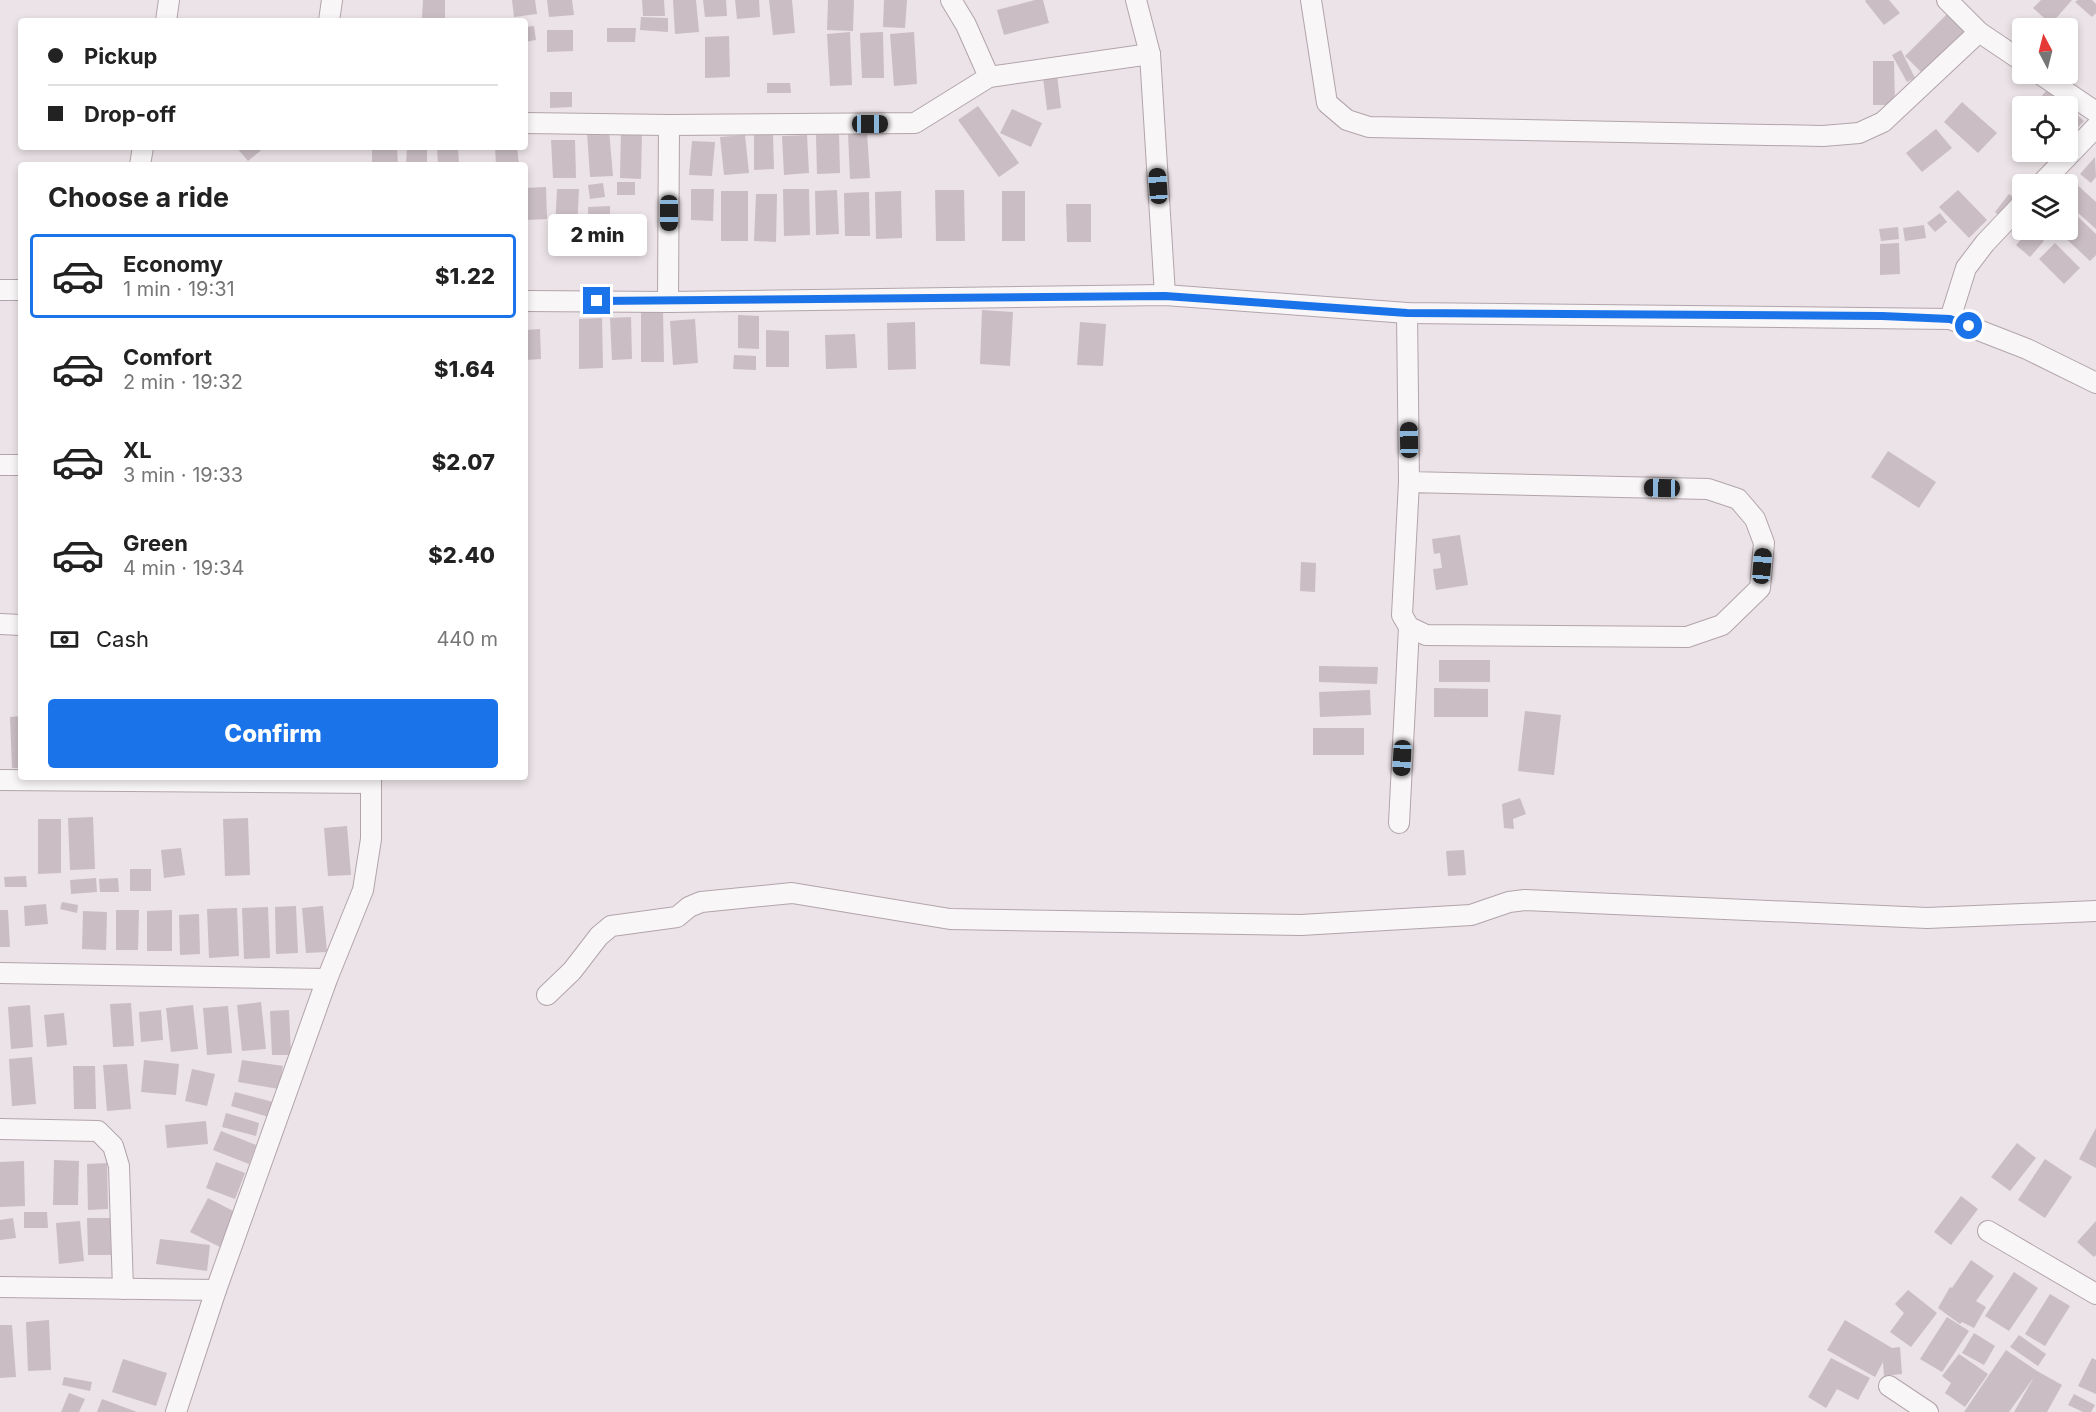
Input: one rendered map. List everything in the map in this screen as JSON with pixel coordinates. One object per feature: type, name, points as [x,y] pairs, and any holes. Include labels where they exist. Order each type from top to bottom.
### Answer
[{"type":"street","points":[[166,18],[169,0]]},
{"type":"street","points":[[329,18],[332,0]]},
{"type":"street","points":[[951,0],[966,25],[989,77]]},
{"type":"street","points":[[1136,0],[1150,54],[1165,296]]},
{"type":"street","points":[[1311,0],[1327,103],[1347,120],[1369,128],[1823,136],[1859,133],[1883,122],[1979,32]]},
{"type":"street","points":[[1947,0],[1979,32],[2012,55]]},
{"type":"street","points":[[528,123],[669,125],[915,123],[935,113],[989,77],[1150,54]]},
{"type":"street","points":[[2055,84],[2096,112]]},
{"type":"street","points":[[668,302],[669,125]]},
{"type":"street","points":[[2051,174],[2096,127]]},
{"type":"street","points":[[1950,319],[1966,268],[1985,243],[2012,215]]},
{"type":"street","points":[[0,290],[18,290]]},
{"type":"street","points":[[528,301],[668,302],[1165,296],[1407,313],[1950,319],[2027,349],[2096,383]]},
{"type":"street","points":[[1399,823],[1409,627],[1402,615],[1409,482],[1407,313]]},
{"type":"street","points":[[0,465],[18,465]]},
{"type":"street","points":[[1409,482],[1708,489],[1738,499],[1755,519],[1764,543],[1760,588],[1722,625],[1688,637],[1426,635],[1409,627]]},
{"type":"street","points":[[0,624],[18,625]]},
{"type":"street","points":[[0,780],[371,780],[371,838],[363,890],[327,979],[216,1290],[176,1412]]},
{"type":"street","points":[[547,995],[572,971],[599,936],[611,926],[676,917],[689,907],[701,902],[792,893],[950,919],[1289,925],[1471,915],[1509,902],[1525,900],[1927,918],[2096,911]]},
{"type":"street","points":[[0,973],[327,979]]},
{"type":"street","points":[[0,1129],[98,1131],[113,1146],[119,1166],[123,1289]]},
{"type":"street","points":[[1988,1231],[2096,1294]]},
{"type":"street","points":[[0,1287],[216,1290]]},
{"type":"street","points":[[1889,1386],[1928,1412]]},
{"type":"building","points":[[423,0],[445,0],[445,18],[422,18]]},
{"type":"building","points":[[512,0],[535,0],[537,14],[514,17]]},
{"type":"building","points":[[547,0],[572,0],[574,15],[549,17]]},
{"type":"building","points":[[642,0],[664,0],[665,16],[643,16]]},
{"type":"building","points":[[673,0],[696,0],[699,32],[675,34]]},
{"type":"building","points":[[703,0],[726,0],[727,16],[705,17]]},
{"type":"building","points":[[735,0],[759,0],[760,17],[737,19]]},
{"type":"building","points":[[769,0],[792,0],[795,33],[773,35]]},
{"type":"building","points":[[828,0],[854,0],[853,31],[827,30]]},
{"type":"building","points":[[884,0],[907,0],[905,28],[883,27]]},
{"type":"building","points":[[1043,0],[1049,23],[1004,35],[997,10]]},
{"type":"building","points":[[1866,0],[1889,0],[1900,13],[1884,25]]},
{"type":"building","points":[[2041,0],[2072,0],[2056,18],[2044,18],[2033,8]]},
{"type":"building","points":[[2092,0],[2096,4],[2096,13],[2092,17],[2075,2]]},
{"type":"building","points":[[1951,10],[1969,28],[1924,75],[1905,56]]},
{"type":"building","points":[[641,17],[668,18],[668,32],[640,30]]},
{"type":"building","points":[[534,26],[536,40],[528,41],[528,27]]},
{"type":"building","points":[[607,28],[636,28],[635,42],[607,42]]},
{"type":"building","points":[[547,30],[573,30],[573,51],[547,52]]},
{"type":"building","points":[[850,32],[852,85],[830,86],[827,34]]},
{"type":"building","points":[[883,32],[884,78],[862,78],[860,33]]},
{"type":"building","points":[[914,32],[917,84],[894,86],[890,34]]},
{"type":"building","points":[[729,36],[730,77],[705,78],[705,37]]},
{"type":"building","points":[[1901,50],[1915,78],[1907,82],[1892,55]]},
{"type":"building","points":[[1873,61],[1894,61],[1895,105],[1873,105]]},
{"type":"building","points":[[1057,75],[1061,108],[1047,110],[1043,77]]},
{"type":"building","points":[[767,83],[790,83],[791,93],[767,93]]},
{"type":"building","points":[[2048,89],[2056,96],[2041,96]]},
{"type":"building","points":[[550,92],[572,92],[572,107],[550,108]]},
{"type":"building","points":[[1962,102],[1997,133],[1978,153],[1944,122]]},
{"type":"building","points":[[978,106],[1019,163],[999,177],[958,120]]},
{"type":"building","points":[[1012,109],[1042,123],[1031,147],[1000,133]]},
{"type":"building","points":[[2078,116],[2084,121],[2078,127]]},
{"type":"building","points":[[1936,129],[1952,148],[1922,172],[1906,153]]},
{"type":"building","points":[[609,130],[613,176],[590,177],[587,132]]},
{"type":"building","points":[[621,130],[642,130],[641,179],[620,178]]},
{"type":"building","points":[[867,132],[870,178],[850,179],[848,133]]},
{"type":"building","points":[[754,134],[773,134],[774,169],[754,170]]},
{"type":"building","points":[[839,134],[840,173],[817,174],[816,135]]},
{"type":"building","points":[[745,135],[749,173],[724,175],[720,137]]},
{"type":"building","points":[[807,135],[809,173],[784,175],[782,136]]},
{"type":"building","points":[[551,140],[575,140],[576,178],[553,178]]},
{"type":"building","points":[[692,141],[715,142],[712,176],[689,175]]},
{"type":"building","points":[[239,150],[261,150],[248,161]]},
{"type":"building","points":[[372,150],[397,150],[398,162],[372,162]]},
{"type":"building","points":[[407,150],[427,150],[427,162],[406,162]]},
{"type":"building","points":[[437,150],[458,150],[459,162],[438,162]]},
{"type":"building","points":[[495,150],[517,150],[519,162],[496,162]]},
{"type":"building","points":[[2095,157],[2096,177],[2091,183],[2080,174]]},
{"type":"building","points":[[617,182],[635,182],[635,195],[617,195]]},
{"type":"building","points":[[603,183],[605,197],[590,199],[588,185]]},
{"type":"building","points":[[2078,186],[2096,202],[2096,229],[2078,213]]},
{"type":"building","points":[[546,187],[547,219],[528,220],[528,188]]},
{"type":"building","points":[[557,189],[579,189],[577,230],[555,229]]},
{"type":"building","points":[[691,189],[714,189],[713,221],[691,220]]},
{"type":"building","points":[[783,189],[809,189],[810,235],[784,236]]},
{"type":"building","points":[[837,190],[839,234],[816,235],[815,191]]},
{"type":"building","points":[[935,190],[964,190],[965,241],[936,241]]},
{"type":"building","points":[[1958,190],[1987,220],[1969,238],[1939,207]]},
{"type":"building","points":[[721,191],[748,191],[748,241],[721,241]]},
{"type":"building","points":[[901,191],[902,238],[876,239],[875,192]]},
{"type":"building","points":[[1002,191],[1025,191],[1025,241],[1002,241]]},
{"type":"building","points":[[869,192],[870,236],[845,236],[844,193]]},
{"type":"building","points":[[756,194],[777,194],[776,242],[754,241]]},
{"type":"building","points":[[2009,194],[2012,196],[2012,208],[2003,219],[1995,212]]},
{"type":"building","points":[[1066,204],[1091,204],[1091,242],[1067,242]]},
{"type":"building","points":[[610,206],[610,234],[589,235],[588,207]]},
{"type":"building","points":[[1940,213],[1947,222],[1935,232],[1927,223]]},
{"type":"building","points":[[2078,217],[2096,234],[2096,255],[2090,261],[2068,240],[2078,240]]},
{"type":"building","points":[[1924,225],[1926,238],[1905,241],[1903,228]]},
{"type":"building","points":[[1898,227],[1899,239],[1881,241],[1879,229]]},
{"type":"building","points":[[2021,240],[2044,241],[2030,257],[2016,245]]},
{"type":"building","points":[[1899,243],[1900,274],[1880,275],[1880,244]]},
{"type":"building","points":[[2055,243],[2080,268],[2064,284],[2039,259]]},
{"type":"building","points":[[982,310],[1013,312],[1010,366],[980,364]]},
{"type":"building","points":[[641,311],[663,311],[664,362],[641,362]]},
{"type":"building","points":[[738,315],[759,316],[759,349],[738,348]]},
{"type":"building","points":[[631,317],[632,359],[612,360],[610,318]]},
{"type":"building","points":[[602,318],[603,368],[579,369],[579,319]]},
{"type":"building","points":[[695,319],[698,363],[673,365],[670,321]]},
{"type":"building","points":[[915,322],[916,369],[888,370],[887,323]]},
{"type":"building","points":[[1080,322],[1106,324],[1103,366],[1077,365]]},
{"type":"building","points":[[540,329],[541,359],[528,360],[528,330]]},
{"type":"building","points":[[766,330],[789,331],[789,367],[766,367]]},
{"type":"building","points":[[855,334],[857,368],[826,369],[825,335]]},
{"type":"building","points":[[734,355],[756,356],[756,370],[733,369]]},
{"type":"building","points":[[1888,451],[1936,482],[1919,508],[1871,477]]},
{"type":"building","points":[[1460,535],[1468,585],[1436,590],[1433,569],[1442,568],[1440,553],[1434,554],[1432,539]]},
{"type":"building","points":[[1301,562],[1316,563],[1315,592],[1300,591]]},
{"type":"building","points":[[1439,660],[1490,660],[1490,682],[1439,682]]},
{"type":"building","points":[[1319,666],[1378,667],[1377,684],[1319,682]]},
{"type":"building","points":[[1434,688],[1488,689],[1488,717],[1434,717]]},
{"type":"building","points":[[1370,690],[1371,715],[1320,717],[1319,692]]},
{"type":"building","points":[[1525,711],[1561,715],[1554,775],[1518,771]]},
{"type":"building","points":[[18,716],[18,768],[12,768],[10,717]]},
{"type":"building","points":[[1313,728],[1364,728],[1364,755],[1313,755]]},
{"type":"building","points":[[1520,798],[1526,814],[1513,819],[1514,829],[1504,828],[1502,804]]},
{"type":"building","points":[[93,817],[95,869],[70,870],[68,818]]},
{"type":"building","points":[[248,818],[250,875],[225,876],[223,819]]},
{"type":"building","points":[[38,819],[61,819],[61,873],[38,874]]},
{"type":"building","points":[[347,826],[351,875],[328,876],[324,828]]},
{"type":"building","points":[[181,848],[185,875],[164,878],[161,850]]},
{"type":"building","points":[[1464,850],[1466,875],[1448,876],[1446,851]]},
{"type":"building","points":[[130,869],[151,869],[151,891],[130,891]]},
{"type":"building","points":[[26,876],[27,887],[5,887],[4,877]]},
{"type":"building","points":[[96,878],[97,892],[71,894],[70,880]]},
{"type":"building","points":[[118,878],[119,892],[100,892],[99,879]]},
{"type":"building","points":[[62,902],[78,905],[77,913],[60,909]]},
{"type":"building","points":[[46,904],[48,924],[25,926],[24,906]]},
{"type":"building","points":[[296,906],[298,953],[276,954],[275,907]]},
{"type":"building","points":[[323,906],[327,952],[306,953],[302,908]]},
{"type":"building","points":[[268,907],[270,958],[244,959],[242,908]]},
{"type":"building","points":[[237,908],[239,956],[209,958],[207,909]]},
{"type":"building","points":[[0,910],[8,910],[10,947],[0,947]]},
{"type":"building","points":[[116,910],[139,910],[138,950],[116,950]]},
{"type":"building","points":[[172,910],[172,951],[147,951],[147,911]]},
{"type":"building","points":[[83,911],[107,912],[106,950],[82,949]]},
{"type":"building","points":[[199,914],[200,954],[180,955],[179,915]]},
{"type":"building","points":[[261,1002],[266,1049],[242,1051],[237,1005]]},
{"type":"building","points":[[131,1003],[134,1046],[113,1047],[110,1004]]},
{"type":"building","points":[[30,1005],[33,1047],[11,1049],[8,1007]]},
{"type":"building","points":[[193,1005],[198,1049],[171,1052],[166,1008]]},
{"type":"building","points":[[228,1006],[232,1053],[207,1055],[203,1008]]},
{"type":"building","points":[[161,1010],[163,1040],[141,1042],[139,1012]]},
{"type":"building","points":[[289,1010],[291,1055],[272,1055],[270,1011]]},
{"type":"building","points":[[64,1013],[67,1045],[47,1047],[44,1015]]},
{"type":"building","points":[[32,1057],[36,1104],[12,1106],[9,1059]]},
{"type":"building","points":[[144,1060],[179,1064],[176,1095],[141,1092]]},
{"type":"building","points":[[242,1060],[283,1066],[279,1089],[238,1082]]},
{"type":"building","points":[[127,1064],[131,1109],[107,1111],[103,1065]]},
{"type":"building","points":[[73,1066],[95,1066],[96,1109],[74,1109]]},
{"type":"building","points":[[192,1069],[215,1074],[207,1106],[185,1101]]},
{"type":"building","points":[[235,1092],[273,1102],[269,1117],[231,1106]]},
{"type":"building","points":[[226,1113],[259,1123],[256,1136],[222,1127]]},
{"type":"building","points":[[206,1121],[208,1144],[167,1148],[165,1125]]},
{"type":"building","points":[[2096,1128],[2096,1168],[2079,1159]]},
{"type":"building","points":[[221,1131],[256,1145],[249,1164],[213,1150]]},
{"type":"building","points":[[2017,1143],[2036,1158],[2010,1191],[1991,1177]]},
{"type":"building","points":[[2045,1159],[2072,1177],[2045,1218],[2018,1200]]},
{"type":"building","points":[[54,1160],[79,1161],[78,1205],[53,1205]]},
{"type":"building","points":[[24,1161],[25,1206],[0,1207],[0,1162]]},
{"type":"building","points":[[216,1162],[245,1173],[235,1199],[206,1188]]},
{"type":"building","points":[[107,1163],[108,1209],[88,1210],[87,1164]]},
{"type":"building","points":[[1961,1196],[1978,1209],[1951,1245],[1934,1232]]},
{"type":"building","points":[[208,1198],[237,1213],[220,1247],[190,1232]]},
{"type":"building","points":[[24,1212],[47,1212],[48,1228],[24,1228]]},
{"type":"building","points":[[13,1218],[16,1238],[0,1240],[0,1220]]},
{"type":"building","points":[[87,1218],[110,1218],[111,1255],[88,1255]]},
{"type":"building","points":[[80,1221],[84,1261],[59,1264],[56,1223]]},
{"type":"building","points":[[2096,1221],[2096,1255],[2094,1257],[2077,1242]]},
{"type":"building","points":[[160,1239],[210,1245],[207,1271],[156,1264]]},
{"type":"building","points":[[1971,1260],[1994,1276],[1976,1301],[1986,1307],[1974,1328],[1962,1322],[1960,1324],[1938,1308],[1950,1287],[1952,1288]]},
{"type":"building","points":[[2014,1272],[2038,1288],[2009,1331],[1985,1316]]},
{"type":"building","points":[[1908,1290],[1937,1313],[1911,1347],[1890,1332],[1904,1313],[1895,1304]]},
{"type":"building","points":[[2050,1294],[2070,1306],[2045,1346],[2025,1334]]},
{"type":"building","points":[[1947,1317],[1969,1331],[1942,1372],[1920,1359]]},
{"type":"building","points":[[49,1320],[51,1370],[28,1371],[26,1322]]},
{"type":"building","points":[[1845,1320],[1892,1348],[1900,1347],[1902,1374],[1884,1376],[1883,1362],[1875,1377],[1827,1350]]},
{"type":"building","points":[[0,1325],[12,1325],[16,1377],[0,1378]]},
{"type":"building","points":[[1974,1333],[1995,1346],[1984,1365],[1962,1353]]},
{"type":"building","points":[[2019,1335],[2046,1354],[2038,1366],[2010,1347]]},
{"type":"building","points":[[2006,1350],[2062,1385],[2047,1412],[2014,1412],[2034,1377],[2009,1412],[1964,1412]]},
{"type":"building","points":[[1959,1354],[1988,1374],[1965,1407],[1945,1393],[1951,1383],[1942,1376]]},
{"type":"building","points":[[1831,1358],[1870,1378],[1858,1400],[1837,1389],[1826,1408],[1808,1397]]},
{"type":"building","points":[[2092,1358],[2096,1360],[2096,1394],[2078,1386]]},
{"type":"building","points":[[123,1359],[167,1373],[156,1406],[112,1392]]},
{"type":"building","points":[[64,1377],[92,1382],[90,1391],[62,1385]]},
{"type":"building","points":[[69,1393],[85,1399],[79,1412],[61,1412]]},
{"type":"building","points":[[2074,1394],[2095,1405],[2091,1412],[2083,1412],[2068,1405]]},
{"type":"building","points":[[102,1399],[137,1412],[97,1412]]},
{"type":"route","points":[[597,301],[1165,296],[1407,313],[1882,316],[1950,319],[1969,326]]}]
